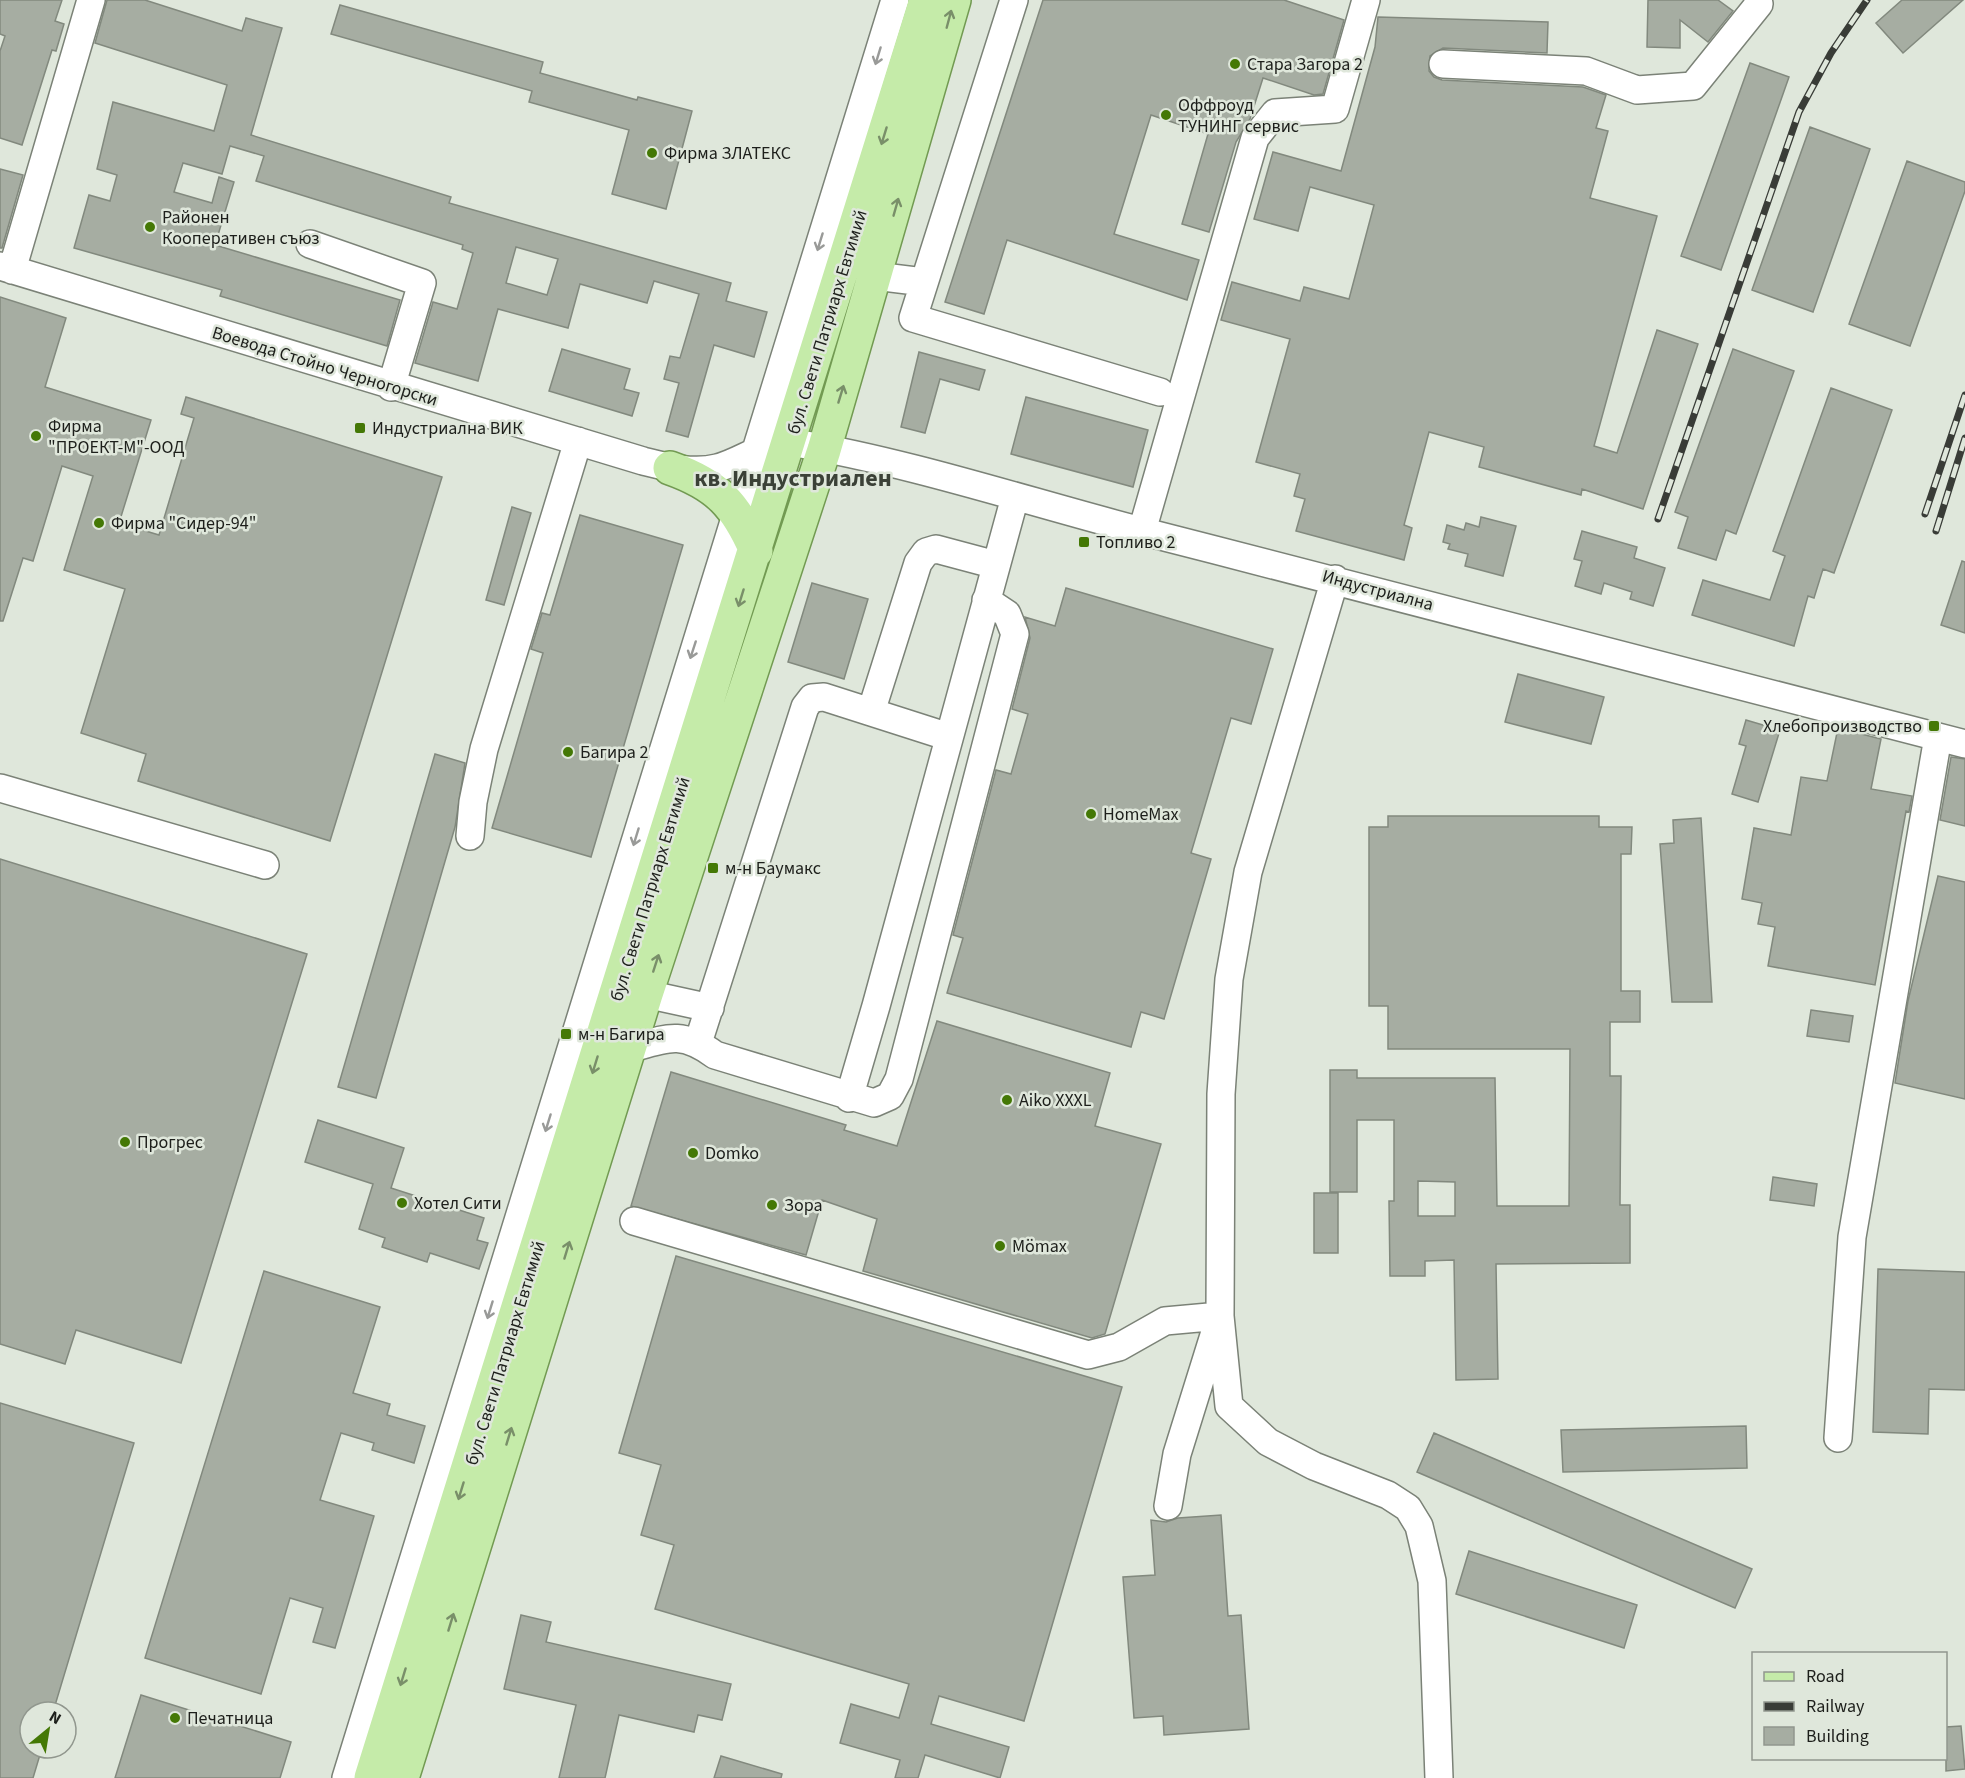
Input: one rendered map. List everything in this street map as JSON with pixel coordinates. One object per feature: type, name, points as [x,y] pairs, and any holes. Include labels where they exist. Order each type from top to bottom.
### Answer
[{"type":"main road","name":"бул. Свети Патриарх Евтимий","points":[[371,1778],[756,551],[926,0]]},
{"type":"main road","name":"бул. Свети Патриарх Евтимий","points":[[402,1778],[646,994],[824,450],[954,0]]},
{"type":"main road","points":[[670,468],[699,478],[714,489],[737,514],[756,551]]},
{"type":"street","points":[[6,268],[91,0]]},
{"type":"street","points":[[346,1778],[895,0]]},
{"type":"street","points":[[1014,0],[913,318],[1160,392]]},
{"type":"street","points":[[1142,531],[1255,138],[1275,113],[1335,109],[1366,0]]},
{"type":"street","points":[[1443,64],[1586,71],[1637,90],[1693,86],[1759,4],[1758,0]]},
{"type":"street","points":[[310,244],[422,283],[391,387]]},
{"type":"street","name":"Воевода Стойно Черногорски","points":[[6,268],[391,387],[670,468],[703,470],[718,468],[756,452],[790,442]]},
{"type":"street","points":[[875,276],[924,282]]},
{"type":"street","points":[[470,836],[473,802],[484,749],[541,586],[578,441]]},
{"type":"street","name":"Индустриална","points":[[790,442],[1335,579],[1965,744]]},
{"type":"street","points":[[849,1098],[1015,497]]},
{"type":"street","points":[[870,712],[918,563],[926,552],[936,549],[996,565]]},
{"type":"street","points":[[1335,579],[1248,872],[1229,979],[1221,1094],[1220,1316],[1229,1406],[1268,1442],[1314,1466],[1389,1495],[1408,1508],[1419,1526],[1432,1581],[1439,1778]]},
{"type":"street","points":[[629,1049],[671,1037],[698,1043],[715,1055],[849,1098],[874,1103],[890,1096],[899,1079],[1015,634],[1007,614],[986,600]]},
{"type":"street","points":[[698,1043],[805,707],[812,698],[824,697],[950,737]]},
{"type":"street","points":[[1838,1438],[1852,1237],[1938,737]]},
{"type":"street","points":[[0,788],[265,865]]},
{"type":"street","points":[[646,994],[710,1008]]},
{"type":"street","points":[[634,1221],[1088,1355],[1119,1347],[1165,1320],[1220,1316]]},
{"type":"street","points":[[1168,1506],[1178,1454],[1220,1316]]},
{"type":"building","points":[[0,0],[62,0],[55,21],[64,24],[56,51],[52,50],[22,145],[0,138],[0,51],[5,36],[0,34]]},
{"type":"building","points":[[107,0],[145,0],[242,31],[246,18],[282,28],[251,135],[451,197],[449,203],[731,283],[726,301],[767,312],[754,357],[714,345],[688,437],[666,431],[679,383],[664,379],[670,356],[680,358],[699,294],[654,281],[647,303],[580,284],[568,328],[498,309],[478,381],[415,363],[433,302],[457,309],[473,253],[462,249],[463,245],[256,181],[264,156],[230,146],[222,174],[183,163],[174,192],[212,203],[219,177],[234,182],[215,245],[400,300],[387,346],[220,296],[222,290],[74,248],[89,195],[110,201],[117,175],[97,169],[113,102],[214,131],[227,85],[95,43]],"holes":[[[516,247],[558,259],[547,295],[506,283]]]},
{"type":"building","points":[[1043,0],[1284,0],[1344,20],[1323,94],[1314,95],[1263,78],[1250,119],[1236,142],[1209,232],[1182,224],[1208,134],[1151,115],[1114,234],[1199,260],[1187,300],[1007,240],[984,314],[945,302]]},
{"type":"building","points":[[1648,0],[1718,0],[1733,11],[1708,42],[1680,20],[1680,48],[1647,47]]},
{"type":"building","points":[[1902,0],[1963,0],[1903,53],[1876,23]]},
{"type":"building","points":[[340,5],[543,62],[540,73],[637,100],[638,97],[692,111],[666,209],[612,194],[629,130],[529,102],[532,91],[331,34]]},
{"type":"building","points":[[1378,17],[1548,22],[1547,53],[1443,48],[1430,56],[1429,71],[1434,77],[1442,80],[1583,87],[1606,95],[1596,128],[1608,131],[1590,198],[1657,216],[1594,446],[1617,453],[1657,330],[1698,344],[1643,509],[1582,489],[1581,495],[1479,467],[1484,447],[1429,432],[1404,525],[1412,528],[1404,560],[1296,531],[1305,499],[1294,496],[1300,474],[1256,462],[1290,339],[1221,320],[1232,282],[1300,301],[1304,287],[1349,299],[1374,205],[1310,187],[1298,231],[1254,219],[1273,152],[1341,171],[1375,47]]},
{"type":"building","points":[[1750,63],[1789,77],[1721,270],[1681,256]]},
{"type":"building","points":[[1810,127],[1870,149],[1813,312],[1752,290]]},
{"type":"building","points":[[1907,161],[1965,182],[1965,191],[1910,346],[1849,324]]},
{"type":"building","points":[[0,169],[23,175],[2,248],[0,248]]},
{"type":"building","points":[[0,297],[66,318],[45,387],[151,420],[119,523],[159,535],[194,418],[181,414],[186,397],[442,477],[330,841],[138,781],[146,754],[81,733],[125,589],[64,570],[93,476],[62,466],[33,561],[23,558],[3,621],[0,621]]},
{"type":"building","points":[[562,349],[630,369],[624,389],[639,393],[632,416],[549,391]]},
{"type":"building","points":[[1733,349],[1794,371],[1736,534],[1726,530],[1716,560],[1678,548],[1688,517],[1675,512]]},
{"type":"building","points":[[919,352],[985,370],[979,390],[940,379],[925,433],[901,427]]},
{"type":"building","points":[[1831,388],[1892,410],[1834,573],[1823,569],[1814,598],[1808,596],[1794,646],[1692,615],[1703,580],[1770,600],[1785,556],[1773,551]]},
{"type":"building","points":[[1026,397],[1148,430],[1133,487],[1011,454]]},
{"type":"building","points":[[512,507],[531,513],[504,605],[486,600]]},
{"type":"building","name":"Багира 2","points":[[580,515],[683,545],[591,857],[492,828],[543,653],[531,649],[542,613],[550,615]]},
{"type":"building","points":[[1481,517],[1516,526],[1503,576],[1465,566],[1468,554],[1448,549],[1450,544],[1443,542],[1447,525],[1464,530],[1466,523],[1479,527]]},
{"type":"building","points":[[1582,531],[1637,547],[1634,558],[1665,568],[1653,606],[1630,599],[1632,592],[1604,583],[1601,594],[1575,586],[1582,561],[1574,559]]},
{"type":"building","points":[[1962,561],[1965,562],[1965,633],[1941,625]]},
{"type":"building","points":[[812,583],[868,599],[844,679],[788,662]]},
{"type":"building","name":"HomeMax","points":[[1066,588],[1273,649],[1251,724],[1231,718],[1191,853],[1211,859],[1164,1019],[1141,1012],[1131,1047],[947,993],[963,938],[953,935],[996,770],[1011,774],[1028,714],[1012,709],[1030,638],[1025,617],[1055,626]]},
{"type":"building","points":[[1518,674],[1604,697],[1591,744],[1505,722]]},
{"type":"building","points":[[1746,720],[1780,730],[1758,802],[1732,794],[1746,746],[1739,744]]},
{"type":"building","points":[[1838,728],[1881,739],[1871,789],[1912,796],[1909,812],[1906,811],[1875,985],[1768,966],[1775,927],[1758,924],[1762,903],[1742,899],[1754,828],[1791,835],[1801,777],[1827,781]]},
{"type":"building","points":[[435,754],[465,763],[455,827],[376,1098],[338,1087]]},
{"type":"building","points":[[1951,757],[1965,759],[1965,826],[1940,820]]},
{"type":"building","points":[[1388,816],[1599,816],[1599,827],[1632,827],[1631,854],[1621,854],[1621,991],[1640,991],[1640,1022],[1610,1022],[1610,1076],[1621,1076],[1620,1205],[1630,1205],[1630,1263],[1496,1264],[1498,1379],[1456,1380],[1454,1260],[1425,1261],[1425,1276],[1390,1276],[1389,1201],[1394,1201],[1394,1120],[1357,1120],[1357,1192],[1330,1192],[1330,1070],[1357,1070],[1357,1078],[1495,1078],[1497,1206],[1569,1206],[1570,1049],[1388,1049],[1388,1006],[1369,1006],[1369,827],[1388,827]],"holes":[[[1418,1181],[1455,1182],[1455,1216],[1418,1216]]]},
{"type":"building","points":[[1701,818],[1712,1002],[1672,1002],[1660,844],[1674,843],[1673,820]]},
{"type":"building","name":"Прогрес","points":[[0,859],[307,954],[181,1363],[76,1330],[65,1364],[0,1344]]},
{"type":"building","points":[[1938,876],[1965,882],[1965,1099],[1895,1083],[1908,1001]]},
{"type":"building","points":[[1811,1010],[1853,1016],[1849,1042],[1807,1036]]},
{"type":"building","points":[[937,1021],[1110,1073],[1095,1126],[1161,1144],[1105,1334],[1092,1338],[863,1271],[877,1219],[822,1200],[806,1255],[631,1206],[671,1072],[846,1125],[844,1130],[897,1146]]},
{"type":"building","name":"Хотел Сити","points":[[318,1120],[404,1148],[391,1188],[484,1218],[477,1240],[488,1243],[479,1269],[430,1253],[427,1262],[382,1247],[385,1238],[359,1229],[373,1184],[305,1162]]},
{"type":"building","points":[[1773,1177],[1817,1184],[1814,1206],[1770,1200]]},
{"type":"building","points":[[1314,1193],[1338,1193],[1338,1253],[1314,1253]]},
{"type":"building","points":[[676,1256],[1122,1387],[1024,1721],[939,1696],[931,1724],[1009,1747],[1000,1778],[925,1755],[918,1778],[895,1778],[900,1760],[840,1743],[851,1704],[899,1718],[909,1684],[655,1609],[674,1545],[641,1535],[661,1465],[619,1453]]},
{"type":"building","points":[[1878,1269],[1965,1272],[1965,1390],[1929,1389],[1928,1434],[1873,1432]]},
{"type":"building","points":[[264,1271],[380,1307],[353,1393],[390,1404],[387,1415],[425,1426],[414,1463],[372,1450],[374,1443],[341,1433],[320,1500],[374,1516],[335,1648],[313,1642],[323,1608],[290,1598],[261,1694],[145,1658]]},
{"type":"building","points":[[0,1403],[134,1443],[57,1700],[18,1700],[18,1760],[38,1760],[33,1778],[0,1778]]},
{"type":"building","points":[[1746,1426],[1747,1468],[1563,1472],[1561,1430]]},
{"type":"building","points":[[1434,1433],[1752,1569],[1735,1608],[1417,1472]]},
{"type":"building","points":[[1221,1515],[1228,1616],[1241,1615],[1249,1729],[1164,1735],[1163,1716],[1134,1718],[1123,1577],[1155,1575],[1151,1520],[1166,1522],[1178,1518]]},
{"type":"building","points":[[1469,1551],[1637,1605],[1624,1648],[1456,1594]]},
{"type":"building","points":[[521,1615],[551,1622],[546,1642],[731,1684],[722,1720],[698,1715],[694,1732],[619,1715],[605,1778],[559,1778],[576,1705],[504,1689]]},
{"type":"building","name":"Печатница","points":[[141,1695],[291,1742],[280,1778],[115,1778]]},
{"type":"building","points":[[1961,1726],[1965,1769],[1946,1771],[1947,1727]]},
{"type":"building","points":[[721,1756],[782,1774],[781,1778],[714,1778]]},
{"type":"railway","points":[[1658,519],[1799,112],[1831,53],[1867,0]]},
{"type":"railway","points":[[1925,514],[1965,395]]},
{"type":"railway","points":[[1936,531],[1965,438]]},
{"type":"place","name":"Стара Загора 2","points":[[1235,64]]},
{"type":"place","name":"Оффроуд ТУНИНГ сервис","points":[[1166,115]]},
{"type":"place","name":"Фирма ЗЛАТЕКС","points":[[652,153]]},
{"type":"place","name":"Районен Кооперативен съюз","points":[[150,227]]},
{"type":"place","name":"Индустриална ВИК","points":[[360,428]]},
{"type":"place","name":"Фирма \"ПРОЕКТ-М\"-ООД","points":[[36,436]]},
{"type":"place","name":"Фирма \"Сидер-94\"","points":[[99,523]]},
{"type":"place","name":"Топливо 2","points":[[1084,542]]},
{"type":"place","name":"Хлебопроизводство","points":[[1934,726]]},
{"type":"place","name":"Багира 2","points":[[568,752]]},
{"type":"place","name":"HomeMax","points":[[1091,814]]},
{"type":"place","name":"м-н Баумакс","points":[[713,868]]},
{"type":"place","name":"м-н Багира","points":[[566,1034]]},
{"type":"place","name":"Aiko XXXL","points":[[1007,1100]]},
{"type":"place","name":"Прогрес","points":[[125,1142]]},
{"type":"place","name":"Domko","points":[[693,1153]]},
{"type":"place","name":"Хотел Сити","points":[[402,1203]]},
{"type":"place","name":"Зора","points":[[772,1205]]},
{"type":"place","name":"Mömax","points":[[1000,1246]]},
{"type":"place","name":"Печатница","points":[[175,1718]]},
{"type":"district","name":"кв. Индустриален","points":[[793,478]]}]
